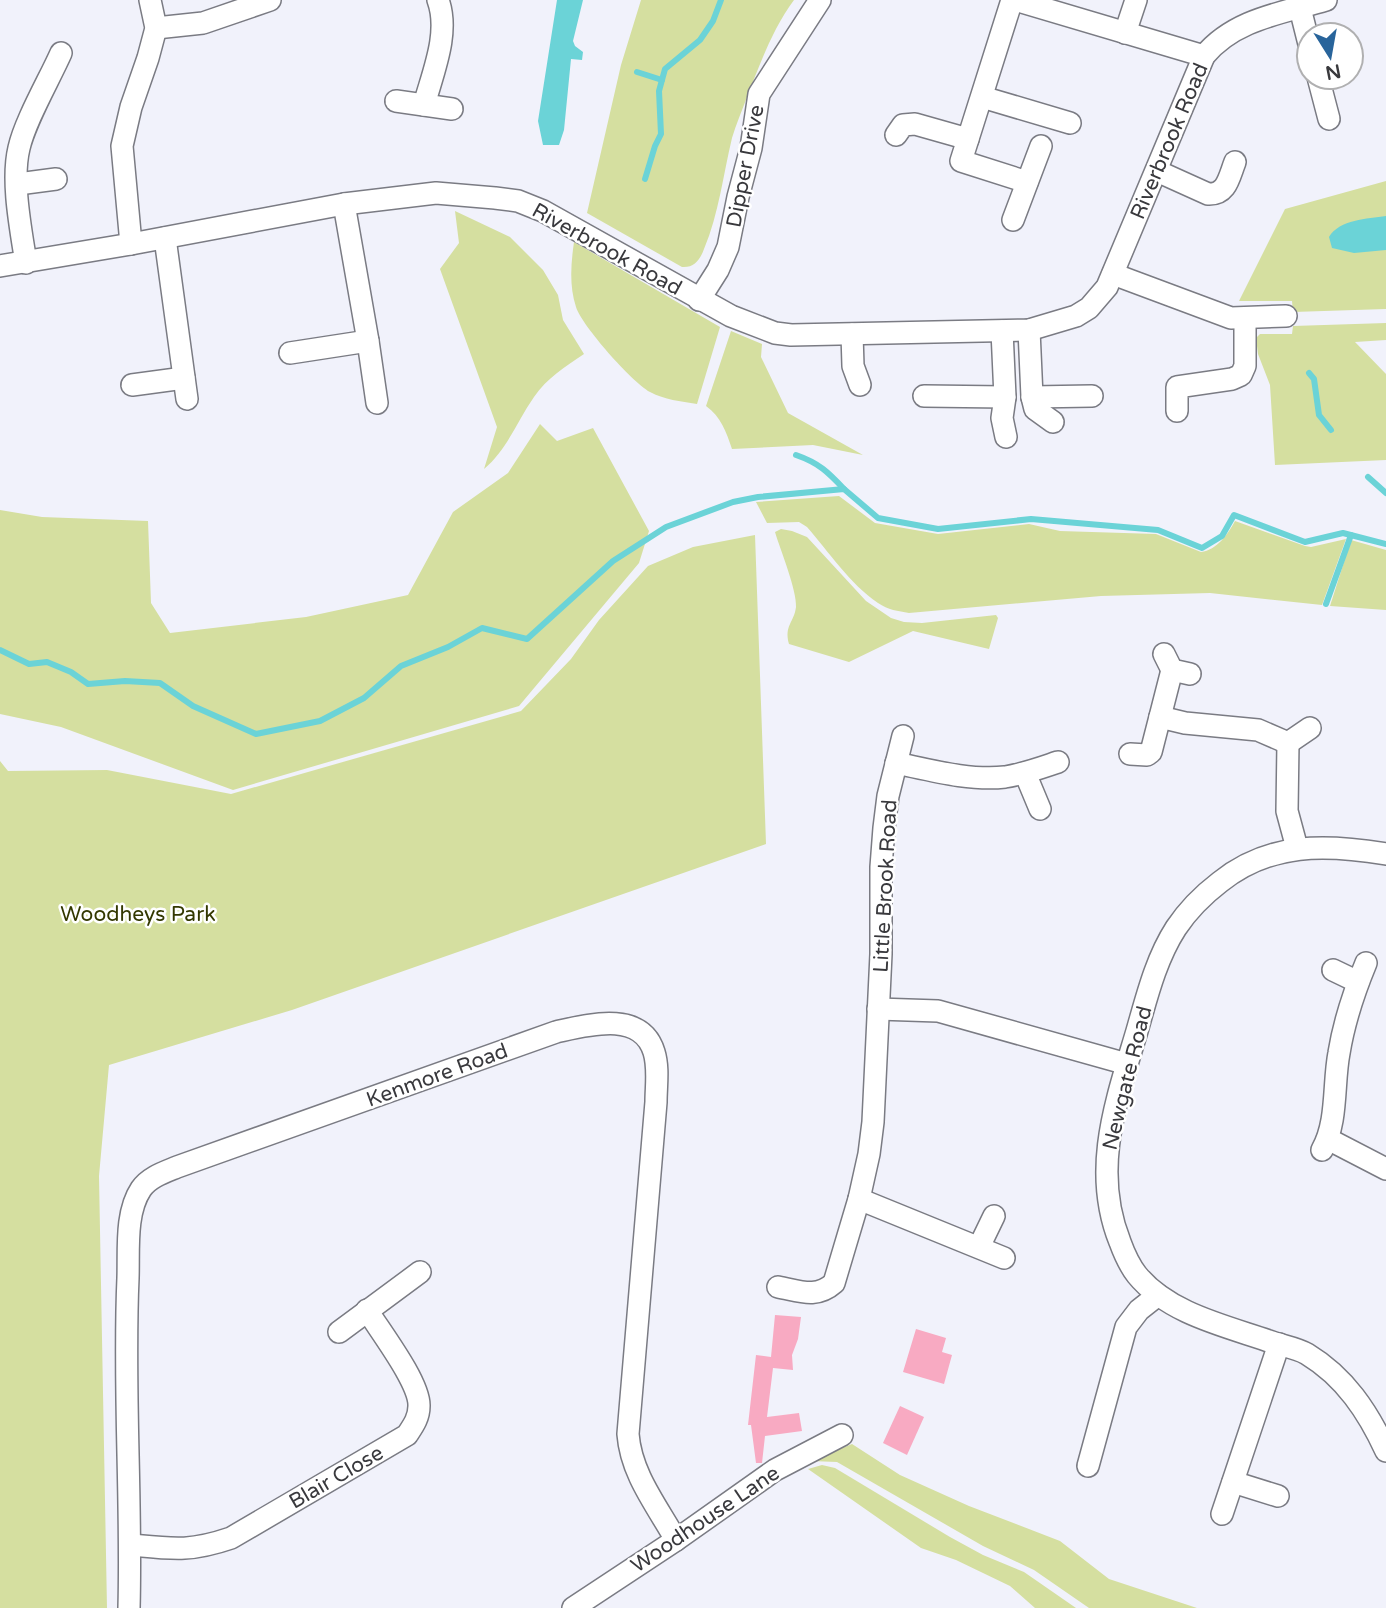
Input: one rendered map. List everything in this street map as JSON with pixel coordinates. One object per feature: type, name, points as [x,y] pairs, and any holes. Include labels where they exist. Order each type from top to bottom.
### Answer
[{"type":"street","points":[[131,244],[122,146],[131,107],[156,28],[150,0]]},
{"type":"street","points":[[156,28],[204,23],[270,0]]},
{"type":"street","points":[[424,104],[438,54],[442,27],[442,11],[438,0]]},
{"type":"street","name":"Dipper Drive","points":[[699,300],[718,270],[728,247],[751,148],[759,94],[820,0]]},
{"type":"street","points":[[1027,182],[961,161],[1014,0],[1204,56]]},
{"type":"street","points":[[1125,33],[1136,0]]},
{"type":"street","name":"Riverbrook Road","points":[[0,266],[344,204],[436,193],[519,201],[572,227],[699,300],[775,333],[1029,330],[1059,323],[1089,308],[1099,297],[1113,274],[1204,56],[1215,42],[1251,22],[1326,0]]},
{"type":"street","points":[[1300,8],[1303,21]]},
{"type":"street","points":[[26,263],[18,184],[19,148],[61,53]]},
{"type":"street","points":[[1322,91],[1329,119]]},
{"type":"street","points":[[982,97],[1070,123]]},
{"type":"street","points":[[397,101],[452,109]]},
{"type":"street","points":[[896,135],[903,125],[915,124],[968,139]]},
{"type":"street","points":[[1013,220],[1041,146]]},
{"type":"street","points":[[1157,171],[1208,194],[1217,194],[1223,191],[1236,162]]},
{"type":"street","points":[[18,184],[56,178]]},
{"type":"street","points":[[344,204],[377,403]]},
{"type":"street","points":[[132,385],[185,388],[165,238]]},
{"type":"street","points":[[1113,274],[1231,318],[1286,316]]},
{"type":"street","points":[[1177,411],[1177,387],[1232,379],[1241,375],[1245,366],[1245,319]]},
{"type":"street","points":[[1029,330],[1035,409],[1053,422]]},
{"type":"street","points":[[1002,331],[1005,397],[1002,418],[1006,437]]},
{"type":"street","points":[[852,334],[853,366],[860,385]]},
{"type":"street","points":[[290,353],[368,341]]},
{"type":"street","points":[[924,396],[1005,397]]},
{"type":"street","points":[[1032,397],[1092,396]]},
{"type":"street","points":[[1130,754],[1147,755],[1151,752],[1175,666]]},
{"type":"street","points":[[1160,717],[1185,723],[1258,730],[1288,743]]},
{"type":"street","points":[[1288,743],[1310,728]]},
{"type":"street","name":"Little Brook Road","points":[[778,1287],[815,1293],[825,1291],[834,1283],[859,1199],[873,1122],[881,954],[881,867],[888,796],[903,736]]},
{"type":"street","points":[[1288,743],[1287,811],[1297,848]]},
{"type":"street","points":[[896,764],[967,775],[1001,777],[1025,773],[1058,762]]},
{"type":"street","points":[[1025,773],[1040,809]]},
{"type":"street","name":"Newgate Road","points":[[1386,854],[1316,847],[1297,848],[1245,866],[1198,900],[1176,928],[1155,971],[1111,1126],[1105,1165],[1111,1219],[1135,1274],[1158,1296],[1200,1317],[1306,1353],[1344,1383],[1363,1405],[1386,1451]]},
{"type":"street","points":[[1333,970],[1362,972],[1348,1010],[1339,1052],[1325,1145],[1386,1170]]},
{"type":"street","points":[[878,1009],[938,1011],[1127,1064]]},
{"type":"street","name":"Kenmore Road","points":[[129,1608],[131,1545],[125,1334],[130,1217],[141,1188],[154,1177],[177,1167],[556,1032],[592,1024],[616,1023],[633,1028],[647,1038],[654,1052],[657,1072],[628,1434],[629,1453],[635,1470],[676,1539]]},
{"type":"street","points":[[859,1199],[1004,1258]]},
{"type":"street","points":[[979,1247],[994,1216]]},
{"type":"street","points":[[339,1332],[420,1272]]},
{"type":"street","points":[[1088,1466],[1126,1327],[1139,1310],[1158,1296]]},
{"type":"street","name":"Blair Close","points":[[131,1545],[179,1550],[203,1548],[231,1538],[407,1435],[417,1420],[419,1404],[414,1385],[367,1310]]},
{"type":"street","points":[[1222,1514],[1279,1344]]},
{"type":"street","name":"Woodhouse Lane","points":[[573,1608],[775,1470],[842,1435]]},
{"type":"street","points":[[1233,1482],[1278,1496]]},
{"type":"green space","points":[[641,0],[794,0],[768,47],[735,128],[713,222],[702,253],[696,263],[686,267],[587,213],[621,65]]},
{"type":"green space","points":[[1386,181],[1386,309],[1293,312],[1292,301],[1239,301],[1285,209]]},
{"type":"green space","points":[[455,211],[510,237],[543,270],[558,295],[563,320],[584,354],[539,390],[505,444],[484,469],[497,427],[440,269],[459,243]]},
{"type":"green space","points":[[574,242],[720,327],[697,404],[667,399],[650,392],[620,366],[597,340],[580,316],[572,291]]},
{"type":"green space","points":[[1386,323],[1386,340],[1355,342],[1386,374],[1386,460],[1275,465],[1270,385],[1258,354],[1256,338],[1260,334],[1292,334],[1293,326]]},
{"type":"green space","points":[[731,331],[762,344],[761,357],[788,413],[863,455],[813,445],[732,449],[716,415],[706,406]]},
{"type":"green space","points":[[540,424],[557,441],[593,428],[649,531],[639,563],[519,706],[233,790],[61,727],[0,714],[0,510],[42,517],[148,521],[151,603],[170,633],[306,617],[408,595],[453,512],[508,473]]},
{"type":"green space","points":[[839,496],[875,523],[938,534],[1029,524],[1060,531],[1156,534],[1201,552],[1217,545],[1235,521],[1311,547],[1346,539],[1322,605],[1210,593],[1101,596],[909,613],[886,607],[868,595],[849,577],[807,527],[799,522],[767,523],[756,502]]},
{"type":"green space","points":[[781,529],[807,537],[866,601],[891,618],[922,623],[996,615],[998,618],[989,649],[913,631],[849,662],[789,644],[788,628],[795,612],[796,600],[775,532]]},
{"type":"green space","name":"Woodheys Park","points":[[755,535],[766,844],[292,1010],[109,1065],[99,1176],[107,1608],[0,1608],[0,761],[8,771],[107,770],[231,794],[521,711],[571,659],[599,620],[648,566],[693,547]]},
{"type":"green space","points":[[1351,540],[1386,550],[1386,610],[1330,606]]},
{"type":"green space","points":[[852,1444],[900,1475],[969,1506],[1060,1541],[1109,1579],[1197,1608],[1089,1608],[1034,1570],[983,1546],[837,1462],[811,1461]]},
{"type":"green space","points":[[822,1465],[835,1468],[983,1555],[1024,1572],[1076,1608],[1035,1608],[1010,1586],[956,1560],[921,1548],[808,1469]]},
{"type":"water","points":[[557,0],[583,0],[573,41],[583,52],[582,60],[571,59],[564,130],[559,145],[543,145],[538,121]]},
{"type":"water","points":[[1386,216],[1386,250],[1354,253],[1332,248],[1329,237],[1340,227],[1354,221]]},
{"type":"building","points":[[775,1315],[801,1317],[798,1339],[792,1355],[793,1370],[773,1368],[767,1417],[799,1413],[802,1431],[765,1436],[762,1463],[756,1463],[751,1425],[748,1425],[756,1355],[771,1357]]},
{"type":"building","points":[[916,1329],[946,1338],[942,1352],[952,1355],[944,1384],[903,1372]]},
{"type":"building","points":[[900,1406],[924,1417],[907,1455],[883,1443]]},
{"type":"waterway","points":[[645,179],[661,134],[659,91],[665,69],[700,40],[713,21],[721,0]]},
{"type":"waterway","points":[[637,72],[662,80]]},
{"type":"waterway","points":[[1309,373],[1314,379],[1319,415],[1331,430]]},
{"type":"waterway","points":[[796,455],[823,469],[844,489]]},
{"type":"waterway","points":[[1368,477],[1386,493]]},
{"type":"waterway","points":[[0,650],[29,664],[47,662],[71,672],[88,684],[125,681],[160,683],[193,706],[256,734],[320,721],[364,698],[401,666],[448,647],[482,628],[527,639],[613,561],[666,527],[733,502],[758,497],[844,489],[878,518],[938,529],[1031,519],[1158,530],[1202,548],[1222,536],[1234,515],[1305,542],[1343,533],[1386,544]]},
{"type":"waterway","points":[[1326,604],[1351,535]]}]
